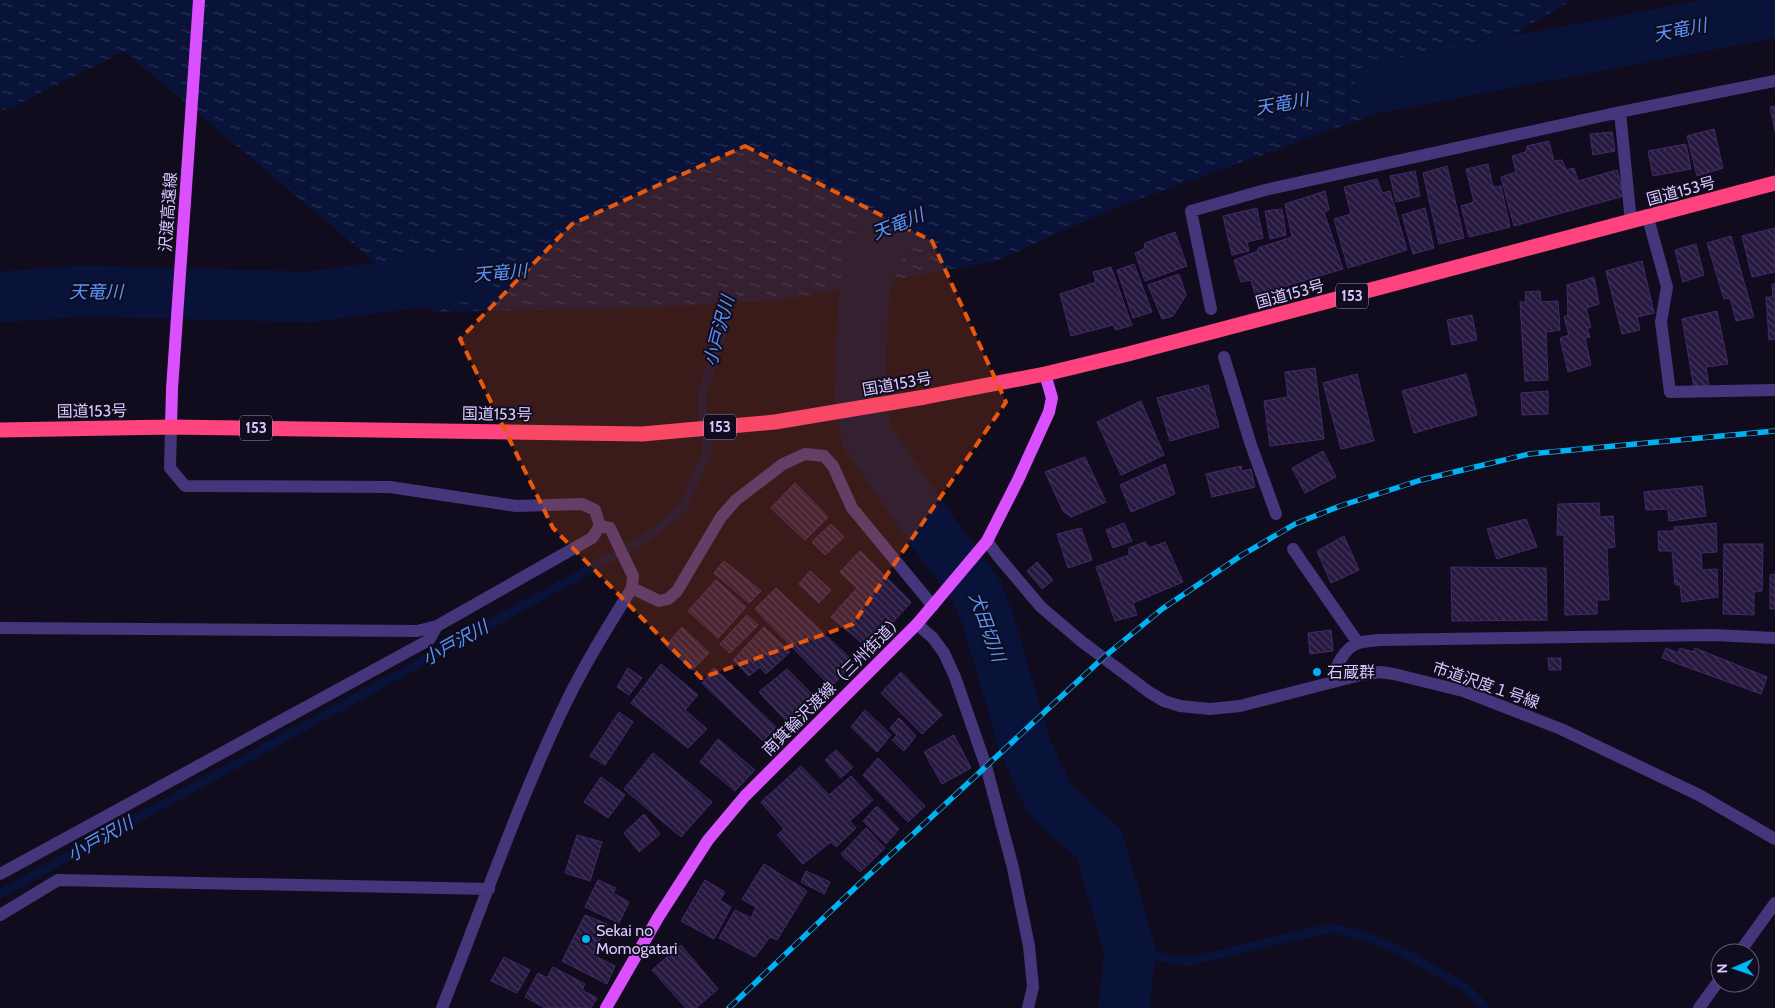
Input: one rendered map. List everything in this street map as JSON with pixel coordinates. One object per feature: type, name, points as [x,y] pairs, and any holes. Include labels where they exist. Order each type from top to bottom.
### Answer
[{"type":"highway","name":"国道153号","points":[[0,430],[171,427],[642,434],[774,422],[926,397],[1045,374],[1648,218],[1775,183]]},
{"type":"main road","name":"沢渡高遠線","points":[[171,427],[199,0]]},
{"type":"main road","name":"南箕輪沢渡線（三州街道）","points":[[606,1008],[658,916],[708,840],[745,796],[917,624],[983,546],[1018,480],[1049,412],[1052,398],[1045,374]]},
{"type":"street","points":[[1211,309],[1191,211],[1265,190],[1620,112],[1775,81]]},
{"type":"street","points":[[1620,112],[1631,222]]},
{"type":"street","points":[[1648,218],[1667,286],[1661,322],[1670,392],[1775,390]]},
{"type":"street","points":[[1224,357],[1251,445],[1276,514]]},
{"type":"street","points":[[171,427],[170,468],[185,486],[390,488],[516,506],[582,504],[595,510],[600,526]]},
{"type":"street","points":[[632,588],[659,601],[668,599],[677,591],[721,517],[736,500],[783,464],[805,454],[824,456],[833,466],[852,508],[936,602]]},
{"type":"street","points":[[442,1008],[537,765],[562,711],[591,656],[632,588],[633,576],[628,562],[610,528],[600,526]]},
{"type":"street","points":[[0,628],[416,631],[437,626],[592,538],[600,526]]},
{"type":"street","name":"市道沢度１号線","points":[[983,546],[997,555],[1041,607],[1081,641],[1164,701],[1180,706],[1210,709],[1240,706],[1360,674],[1380,672],[1394,674],[1463,691],[1561,729],[1699,795],[1775,839]]},
{"type":"street","points":[[1293,549],[1358,643]]},
{"type":"street","points":[[917,624],[933,638],[944,653],[955,677],[986,766],[1013,868],[1029,946],[1033,987],[1028,1008]]},
{"type":"street","points":[[0,874],[429,640],[437,626]]},
{"type":"street","points":[[1332,682],[1338,665],[1352,646],[1358,643],[1379,640],[1714,635],[1775,638]]},
{"type":"street","points":[[0,915],[58,880],[488,889]]},
{"type":"street","points":[[1746,943],[1775,903]]},
{"type":"street","points":[[1699,1008],[1710,993]]},
{"type":"highlighted area","points":[[745,146],[932,241],[1006,402],[853,624],[701,678],[553,528],[460,339],[572,224]]},
{"type":"water","points":[[0,0],[1572,0],[1389,109],[1112,209],[996,261],[787,299],[646,308],[434,312],[124,51],[13,107],[0,111]]},
{"type":"building","points":[[1775,106],[1775,131],[1770,107]]},
{"type":"building","points":[[1714,129],[1723,168],[1697,176],[1687,136]]},
{"type":"building","points":[[1612,132],[1615,151],[1593,155],[1590,134]]},
{"type":"building","points":[[1549,141],[1554,161],[1562,160],[1566,170],[1574,168],[1578,181],[1617,170],[1624,196],[1514,226],[1501,177],[1516,172],[1512,156],[1526,152],[1527,146]]},
{"type":"building","points":[[1686,144],[1691,169],[1653,176],[1648,151]]},
{"type":"building","points":[[1488,164],[1493,187],[1501,186],[1510,227],[1469,237],[1461,206],[1474,202],[1466,169]]},
{"type":"building","points":[[1447,166],[1464,238],[1439,244],[1423,173]]},
{"type":"building","points":[[1415,171],[1420,196],[1396,202],[1390,176]]},
{"type":"building","points":[[1377,179],[1382,193],[1390,191],[1407,250],[1348,268],[1334,219],[1351,214],[1344,187]]},
{"type":"building","points":[[1325,191],[1329,210],[1324,212],[1343,269],[1255,295],[1251,280],[1241,282],[1234,260],[1258,251],[1258,248],[1292,237],[1285,204]]},
{"type":"building","points":[[1257,208],[1263,238],[1247,242],[1249,251],[1232,255],[1223,216]]},
{"type":"building","points":[[1425,208],[1434,248],[1413,254],[1402,215]]},
{"type":"building","points":[[1282,209],[1286,235],[1270,239],[1265,211]]},
{"type":"building","points":[[1775,228],[1775,272],[1752,277],[1742,236]]},
{"type":"building","points":[[1175,232],[1187,266],[1145,281],[1135,253],[1144,249],[1145,243]]},
{"type":"building","points":[[1731,236],[1754,317],[1736,321],[1730,298],[1724,299],[1707,243]]},
{"type":"building","points":[[1696,244],[1704,275],[1683,282],[1675,250]]},
{"type":"building","points":[[1642,261],[1654,313],[1637,317],[1640,330],[1622,334],[1606,271]]},
{"type":"building","points":[[1134,264],[1152,312],[1133,318],[1117,270]]},
{"type":"building","points":[[1111,267],[1132,325],[1116,330],[1113,325],[1071,336],[1060,294],[1096,282],[1093,272]]},
{"type":"building","points":[[1179,274],[1186,295],[1173,316],[1162,319],[1148,285]]},
{"type":"building","points":[[1594,277],[1599,304],[1586,308],[1591,327],[1587,329],[1590,337],[1585,338],[1591,365],[1568,372],[1560,338],[1569,335],[1564,317],[1568,315],[1567,285]]},
{"type":"building","points":[[1772,284],[1775,284],[1775,339],[1769,340],[1766,297],[1773,297]]},
{"type":"building","points":[[1540,291],[1541,302],[1558,301],[1560,330],[1546,332],[1548,380],[1525,381],[1520,302],[1526,302],[1525,292]]},
{"type":"building","points":[[1717,311],[1728,364],[1706,367],[1709,386],[1694,388],[1682,319]]},
{"type":"building","points":[[1472,315],[1477,340],[1452,345],[1447,320]]},
{"type":"building","points":[[1315,368],[1324,439],[1270,446],[1264,401],[1288,397],[1285,372]]},
{"type":"building","points":[[1357,374],[1374,441],[1341,449],[1323,383]]},
{"type":"building","points":[[1466,374],[1477,415],[1414,433],[1402,391]]},
{"type":"building","points":[[1208,385],[1219,427],[1170,441],[1157,398]]},
{"type":"building","points":[[1548,391],[1548,414],[1522,415],[1521,393]]},
{"type":"building","points":[[1141,401],[1164,455],[1121,475],[1097,422]]},
{"type":"building","points":[[1323,451],[1336,477],[1305,493],[1292,468]]},
{"type":"building","points":[[1085,457],[1106,502],[1071,517],[1063,511],[1045,472]]},
{"type":"building","points":[[1165,464],[1175,494],[1131,512],[1120,485]]},
{"type":"building","points":[[1241,466],[1242,471],[1251,469],[1255,487],[1212,497],[1206,474]]},
{"type":"building","points":[[795,483],[828,517],[805,540],[771,508]]},
{"type":"building","points":[[1702,486],[1706,516],[1669,521],[1668,509],[1646,510],[1644,492]]},
{"type":"building","points":[[1599,503],[1600,517],[1613,516],[1615,547],[1607,548],[1609,600],[1597,600],[1597,614],[1565,615],[1564,535],[1557,535],[1558,504]]},
{"type":"building","points":[[1526,519],[1537,547],[1497,559],[1487,529]]},
{"type":"building","points":[[1124,523],[1132,541],[1113,548],[1106,530]]},
{"type":"building","points":[[1716,523],[1717,552],[1701,553],[1702,570],[1717,569],[1718,597],[1682,602],[1680,585],[1675,585],[1672,551],[1659,551],[1658,531],[1675,531],[1674,527]]},
{"type":"building","points":[[831,524],[844,537],[825,555],[812,542]]},
{"type":"building","points":[[1081,528],[1092,560],[1068,568],[1057,534]]},
{"type":"building","points":[[1344,536],[1359,570],[1331,583],[1317,551]]},
{"type":"building","points":[[1145,542],[1149,548],[1165,542],[1183,582],[1133,603],[1137,615],[1115,621],[1096,567],[1129,555],[1129,548]]},
{"type":"building","points":[[1724,544],[1763,544],[1762,591],[1754,592],[1754,615],[1723,614]]},
{"type":"building","points":[[860,551],[911,602],[869,649],[831,617],[857,588],[840,572]]},
{"type":"building","points":[[724,561],[761,591],[749,603],[714,573]]},
{"type":"building","points":[[1037,562],[1053,580],[1042,589],[1027,571]]},
{"type":"building","points":[[1451,567],[1546,568],[1547,620],[1452,621]]},
{"type":"building","points":[[810,571],[831,590],[819,603],[799,584]]},
{"type":"building","points":[[1775,574],[1775,609],[1770,609],[1770,575]]},
{"type":"building","points":[[716,580],[746,607],[718,638],[688,611]]},
{"type":"building","points":[[776,588],[854,662],[831,687],[755,609]]},
{"type":"building","points":[[747,615],[758,625],[730,653],[720,644]]},
{"type":"building","points":[[682,627],[709,653],[692,670],[666,646]]},
{"type":"building","points":[[764,627],[790,652],[766,674],[760,667],[749,676],[733,660]]},
{"type":"building","points":[[1331,630],[1333,651],[1310,654],[1308,633]]},
{"type":"building","points":[[1666,648],[1678,653],[1680,648],[1693,652],[1695,648],[1767,677],[1761,694],[1662,658]]},
{"type":"building","points":[[1548,658],[1561,658],[1561,670],[1549,670]]},
{"type":"building","points":[[661,664],[698,695],[685,710],[707,729],[688,748],[631,703]]},
{"type":"building","points":[[628,668],[642,678],[629,695],[617,687]]},
{"type":"building","points":[[714,668],[776,727],[763,741],[702,683]]},
{"type":"building","points":[[787,669],[820,702],[792,727],[759,692]]},
{"type":"building","points":[[901,672],[942,715],[922,734],[881,693]]},
{"type":"building","points":[[865,710],[891,735],[877,752],[851,727]]},
{"type":"building","points":[[619,712],[633,722],[605,765],[590,756]]},
{"type":"building","points":[[899,718],[916,736],[904,751],[892,740],[897,735],[890,728]]},
{"type":"building","points":[[954,735],[971,768],[942,784],[924,752]]},
{"type":"building","points":[[718,739],[755,770],[735,791],[700,762]]},
{"type":"building","points":[[836,750],[853,767],[841,778],[825,760]]},
{"type":"building","points":[[653,753],[712,802],[681,837],[624,789]]},
{"type":"building","points":[[878,758],[925,806],[908,822],[863,775]]},
{"type":"building","points":[[801,766],[829,795],[851,776],[873,800],[850,821],[856,828],[836,847],[831,842],[803,864],[777,835],[784,829],[761,802]]},
{"type":"building","points":[[601,777],[625,795],[608,818],[584,802]]},
{"type":"building","points":[[877,806],[899,829],[886,844],[863,821]]},
{"type":"building","points":[[644,814],[660,834],[639,852],[624,833]]},
{"type":"building","points":[[866,828],[885,848],[860,872],[841,854]]},
{"type":"building","points":[[577,835],[602,842],[590,881],[565,873]]},
{"type":"building","points":[[764,864],[807,891],[777,940],[770,937],[755,957],[719,938],[735,910],[751,918],[756,907],[742,899]]},
{"type":"building","points":[[806,871],[830,882],[824,894],[801,882]]},
{"type":"building","points":[[598,880],[616,888],[613,893],[629,902],[619,923],[585,907]]},
{"type":"building","points":[[705,880],[725,892],[720,900],[731,907],[714,939],[681,921]]},
{"type":"building","name":"Sekai no Momogatari","points":[[585,915],[607,924],[593,955],[615,966],[607,984],[562,961]]},
{"type":"building","points":[[681,945],[718,989],[696,1008],[686,1008],[652,970]]},
{"type":"building","points":[[504,957],[530,970],[517,993],[491,981]]},
{"type":"building","points":[[553,967],[585,984],[582,990],[597,998],[591,1008],[545,1008],[525,997],[538,973],[547,978]]},
{"type":"waterway","name":"天竜川","points":[[1380,87],[1775,12]]},
{"type":"waterway","name":"犬田切川","points":[[897,226],[873,251],[863,301],[860,396],[866,435],[935,535],[976,590],[988,620],[1025,746],[1050,800],[1099,844],[1130,951],[1124,1008]]},
{"type":"waterway","name":"天竜川","points":[[0,297],[84,291],[309,297],[470,275]]},
{"type":"waterway","name":"小戸沢川","points":[[0,894],[646,538],[682,509],[708,450],[701,398],[720,338],[731,293]]},
{"type":"waterway","points":[[1130,951],[1187,962],[1331,928],[1369,937],[1402,952],[1465,987],[1486,1008]]},
{"type":"railway","points":[[729,1008],[856,887],[1104,657],[1162,609],[1242,555],[1295,524],[1340,506],[1421,480],[1529,454],[1775,431]]},
{"type":"place","name":"石蔵群","points":[[1317,672]]},
{"type":"place","name":"Sekai no Momogatari","points":[[586,939]]}]
